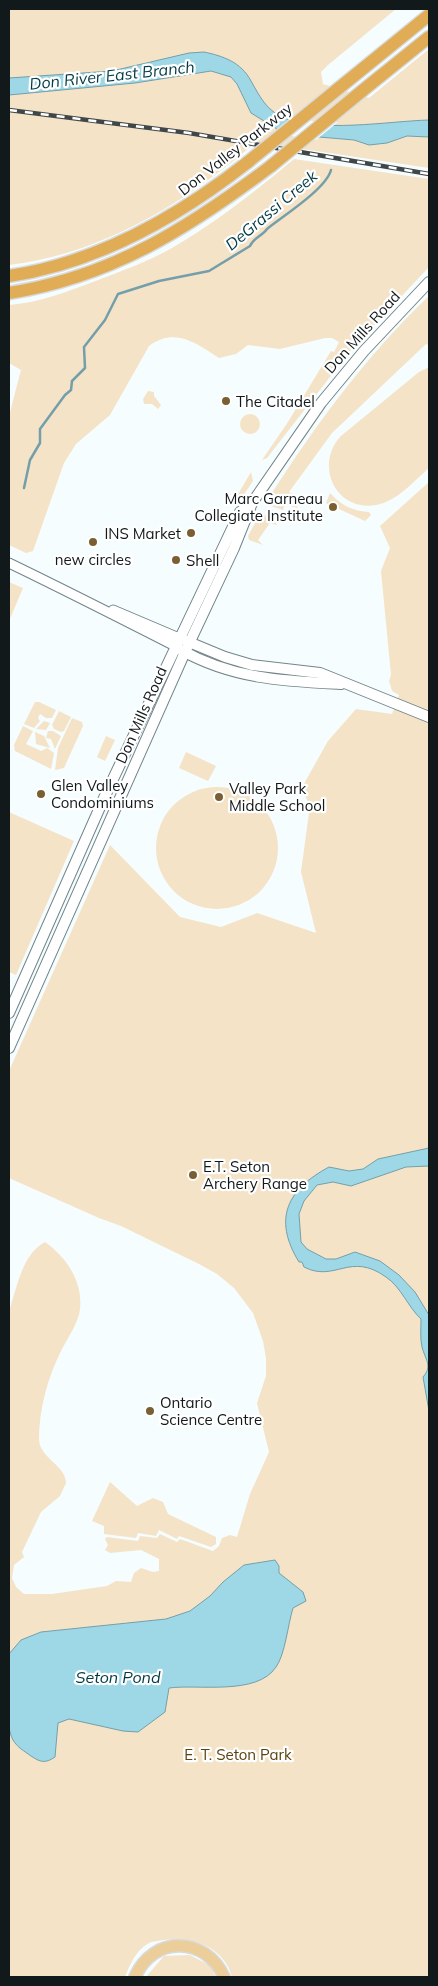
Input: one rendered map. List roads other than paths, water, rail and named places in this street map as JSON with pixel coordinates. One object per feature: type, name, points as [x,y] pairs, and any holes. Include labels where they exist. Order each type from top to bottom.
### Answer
[{"type":"highway","name":"Don Valley Parkway","points":[[9,276],[80,259],[129,239],[179,212],[248,162],[429,15]]},
{"type":"highway","points":[[9,293],[72,279],[123,260],[181,230],[271,166],[429,37]]},
{"type":"main road","name":"Don Mills Road","points":[[9,1048],[187,647],[234,548],[252,503],[321,403],[364,351],[429,282]]},
{"type":"main road","name":"Don Mills Road","points":[[9,1013],[104,798],[177,642],[240,512],[252,503]]},
{"type":"main road","points":[[177,642],[187,647],[252,665],[320,673],[429,717]]},
{"type":"main road","points":[[135,1977],[151,1955],[160,1949],[174,1946],[196,1948],[205,1953],[218,1965],[224,1977]]},
{"type":"street","points":[[9,563],[102,607],[127,614],[177,642]]},
{"type":"water","name":"Don River East Branch","points":[[204,52],[225,58],[242,69],[266,105],[280,116],[295,121],[332,125],[429,120],[429,137],[407,136],[387,143],[369,145],[354,140],[296,135],[277,129],[251,113],[237,84],[231,77],[211,71],[135,83],[9,95],[9,78],[112,71],[189,53]]},
{"type":"water","points":[[429,1148],[429,1166],[406,1167],[351,1186],[333,1182],[317,1185],[304,1201],[299,1214],[301,1242],[307,1249],[326,1259],[336,1259],[355,1252],[380,1261],[399,1275],[415,1292],[429,1315],[429,1411],[423,1377],[428,1366],[421,1344],[421,1319],[391,1281],[373,1270],[352,1267],[325,1272],[304,1267],[302,1262],[299,1262],[291,1246],[286,1218],[288,1206],[294,1195],[303,1185],[329,1167],[349,1171],[363,1169],[378,1159]]},
{"type":"water","name":"Seton Pond","points":[[275,1560],[279,1566],[279,1573],[303,1592],[306,1601],[293,1608],[282,1655],[276,1667],[267,1676],[255,1682],[226,1687],[169,1688],[165,1712],[138,1732],[123,1731],[69,1719],[58,1723],[55,1757],[48,1761],[37,1760],[21,1749],[13,1740],[7,1710],[9,1654],[21,1640],[41,1632],[166,1619],[190,1611],[210,1596],[223,1582],[244,1565]]},
{"type":"waterway","name":"DeGrassi Creek","points":[[24,488],[30,460],[40,443],[40,429],[65,395],[71,390],[72,381],[85,368],[84,347],[105,320],[118,294],[159,281],[209,271],[250,246],[267,229],[313,194],[331,170]]},
{"type":"railway","points":[[9,110],[189,133],[429,174]]},
{"type":"place","name":"The Citadel","points":[[226,401]]},
{"type":"place","name":"Marc Garneau Collegiate Institute","points":[[333,507]]},
{"type":"place","name":"INS Market","points":[[191,533]]},
{"type":"place","name":"new circles","points":[[93,542]]},
{"type":"place","name":"Shell","points":[[176,560]]},
{"type":"place","name":"Glen Valley Condominiums","points":[[41,794]]},
{"type":"place","name":"Valley Park Middle School","points":[[219,797]]},
{"type":"place","name":"E.T. Seton Archery Range","points":[[193,1175]]},
{"type":"place","name":"Ontario Science Centre","points":[[150,1411]]},
{"type":"park label","name":"E. T. Seton Park","points":[[238,1754]]}]
